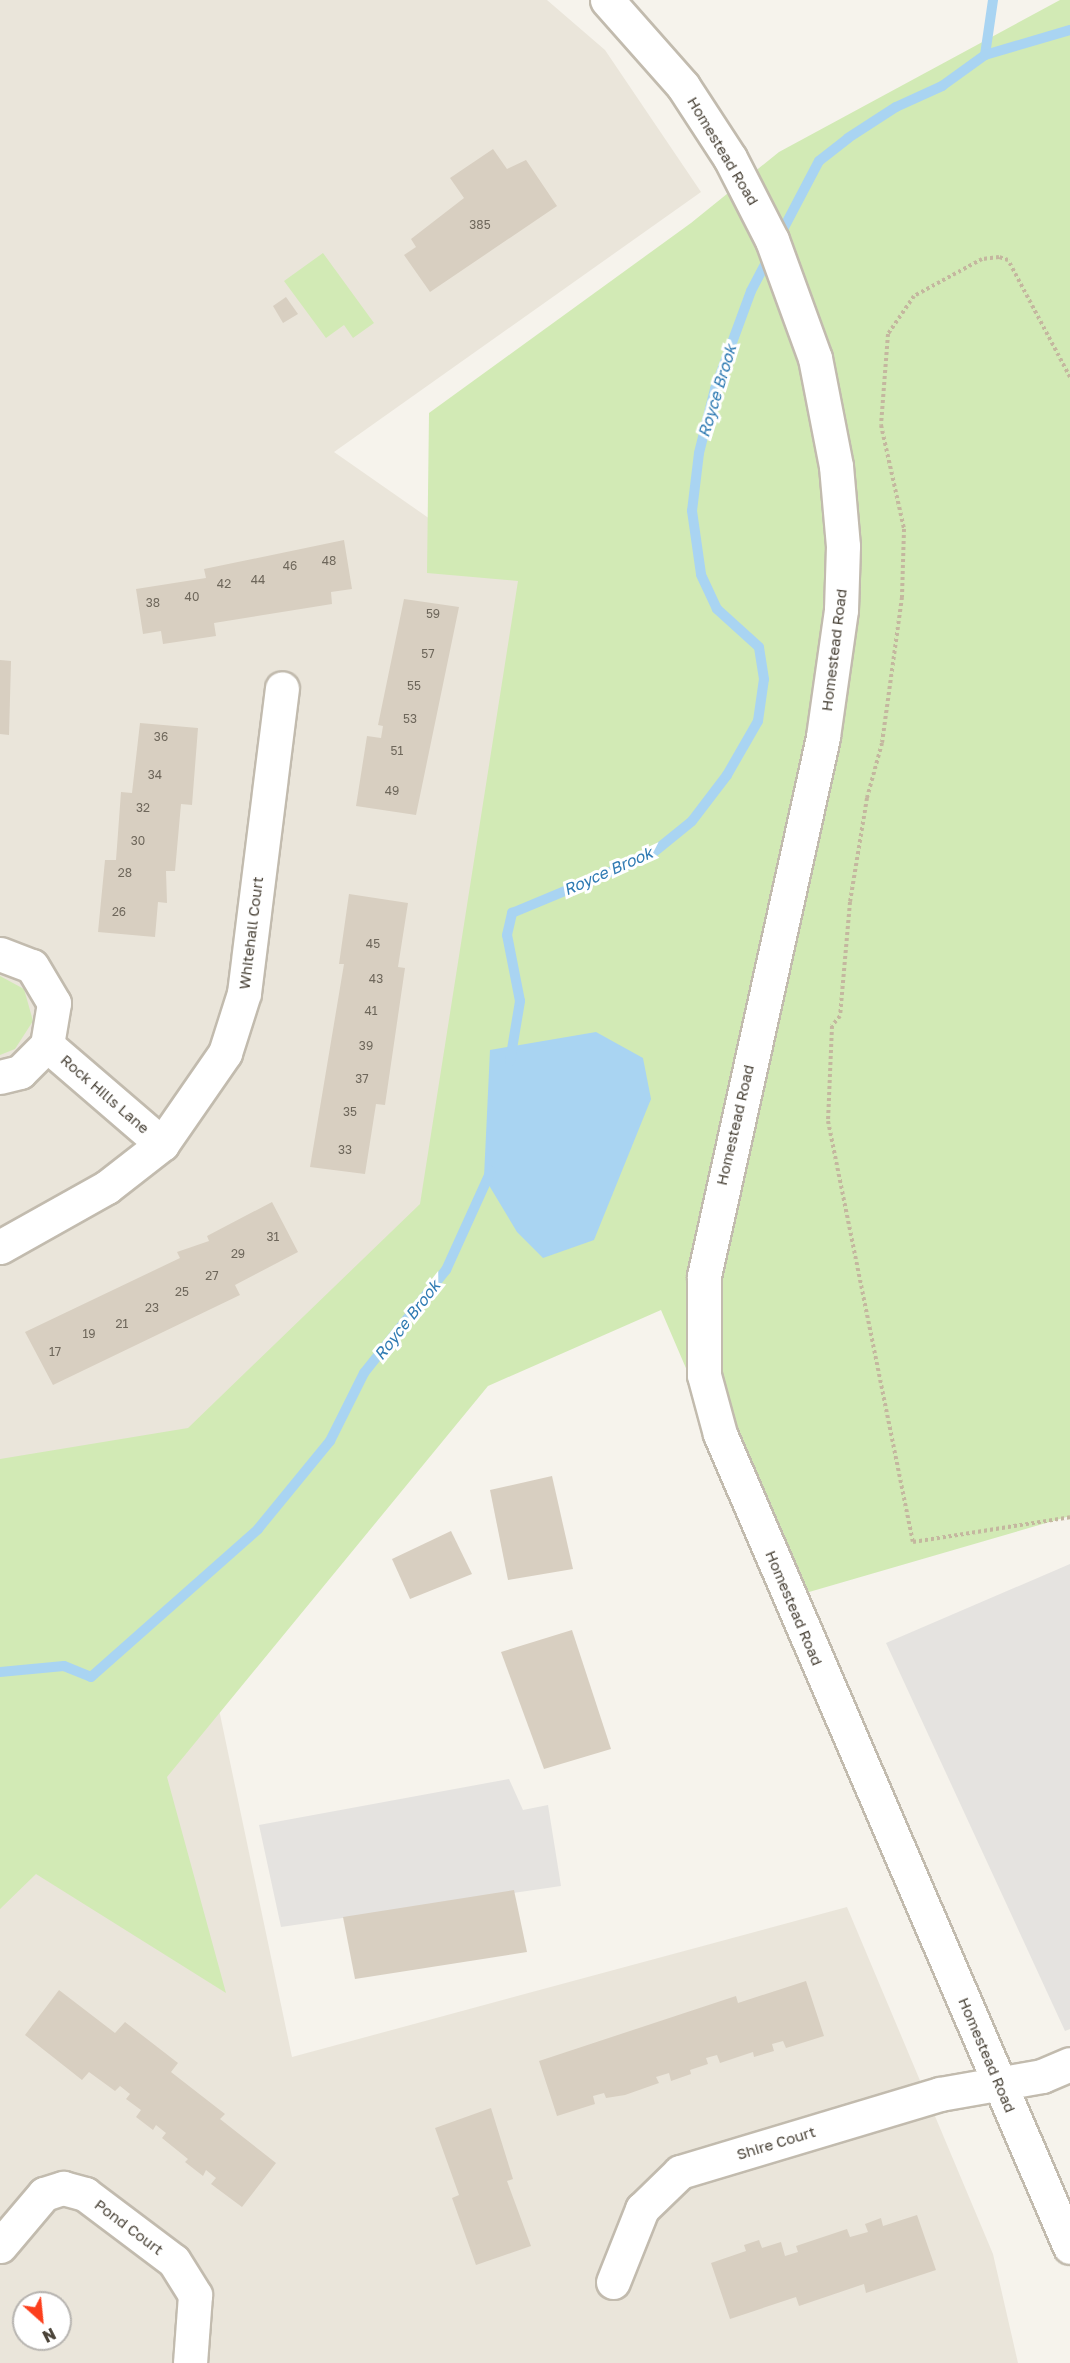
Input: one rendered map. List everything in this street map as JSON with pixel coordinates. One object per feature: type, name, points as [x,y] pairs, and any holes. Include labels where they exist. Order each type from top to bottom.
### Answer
[{"type":"street","name":"Homestead Road","points":[[607,0],[683,86],[730,158],[772,240],[815,358],[836,466],[843,546],[841,610],[823,737],[713,1224],[701,1324],[704,1375],[720,1434],[1070,2247]]},
{"type":"street","name":"Whitehall Court","points":[[0,1247],[107,1187],[162,1144],[225,1053],[244,993],[282,688]]},
{"type":"street","name":"Rock Hills Lane","points":[[0,954],[32,966],[46,983],[54,1003],[47,1046],[20,1072],[0,1077]]},
{"type":"street","name":"Rock Hills Lane","points":[[47,1046],[162,1144]]},
{"type":"street","name":"Shire Court","points":[[613,2282],[642,2209],[680,2172],[940,2094],[1000,2085],[1070,2064]]},
{"type":"street","name":"Pond Court","points":[[0,2246],[44,2194],[63,2188],[85,2194],[174,2261],[195,2295],[190,2363]]},
{"type":"path","points":[[1070,378],[1008,260],[999,257],[981,259],[914,296],[888,334],[881,425],[904,529],[902,597],[882,743],[867,798],[850,902],[840,1016],[832,1026],[828,1120],[913,1542],[1070,1516]]},
{"type":"shaded area","points":[[0,0],[547,0],[605,50],[701,192],[334,452],[592,632],[516,1317],[171,1481],[292,2057],[847,1907],[993,2254],[1018,2363],[0,2363]]},
{"type":"shaded area","points":[[1070,1564],[1070,2029],[1065,2031],[886,1643]]},
{"type":"shaded area","points":[[509,1779],[523,1810],[548,1805],[561,1886],[281,1927],[259,1825]]},
{"type":"green space","points":[[1060,0],[1070,0],[1070,1516],[785,1599],[661,1310],[488,1386],[167,1777],[226,1993],[36,1874],[0,1909],[0,1459],[188,1428],[420,1204],[518,581],[427,573],[429,413],[691,223],[779,152]]},
{"type":"green space","points":[[323,253],[374,323],[353,338],[344,325],[326,338],[284,281]]},
{"type":"green space","points":[[0,976],[24,989],[33,1021],[15,1049],[0,1055]]},
{"type":"water","points":[[596,1032],[643,1058],[651,1099],[594,1240],[543,1258],[517,1232],[484,1177],[490,1050]]},
{"type":"building","points":[[493,149],[507,169],[526,160],[557,206],[430,292],[404,255],[416,247],[411,239],[464,198],[450,178]]},
{"type":"building","points":[[286,297],[298,314],[283,323],[273,306]]},
{"type":"building","points":[[344,540],[352,589],[331,592],[332,604],[214,623],[216,636],[163,644],[161,631],[143,634],[136,589],[206,578],[204,569]]},
{"type":"building","points":[[404,599],[459,607],[416,815],[356,806],[367,736],[381,738],[383,726],[378,725]]},
{"type":"building","points":[[0,660],[11,661],[9,735],[0,734]]},
{"type":"building","points":[[140,723],[198,728],[192,805],[181,804],[175,871],[166,871],[167,903],[158,902],[155,937],[98,932],[105,860],[116,860],[121,792],[132,793]]},
{"type":"building","points":[[349,894],[408,903],[398,967],[405,968],[385,1105],[376,1104],[365,1174],[310,1167],[344,964],[339,964]]},
{"type":"building","points":[[272,1202],[298,1252],[235,1285],[240,1295],[53,1385],[25,1332],[180,1258],[177,1252],[209,1241],[207,1236]]},
{"type":"building","points":[[552,1476],[573,1569],[508,1580],[490,1490]]},
{"type":"building","points":[[451,1531],[472,1574],[410,1599],[392,1559]]},
{"type":"building","points":[[572,1630],[611,1749],[544,1769],[501,1652]]},
{"type":"building","points":[[514,1890],[527,1952],[355,1979],[343,1917]]},
{"type":"building","points":[[806,1981],[824,2036],[786,2048],[783,2041],[772,2044],[774,2051],[754,2057],[753,2052],[720,2063],[717,2055],[706,2058],[708,2064],[690,2070],[691,2074],[671,2081],[669,2073],[656,2077],[659,2083],[625,2095],[606,2098],[604,2093],[593,2096],[595,2104],[557,2116],[539,2061],[736,1996],[738,2003]]},
{"type":"building","points":[[59,1990],[115,2033],[125,2022],[178,2063],[171,2072],[225,2114],[220,2119],[276,2163],[242,2207],[211,2184],[216,2178],[206,2170],[203,2176],[185,2162],[188,2159],[162,2138],[166,2133],[156,2125],[153,2130],[136,2117],[141,2110],[126,2099],[130,2094],[120,2086],[115,2091],[89,2072],[82,2080],[25,2035]]},
{"type":"building","points":[[491,2108],[513,2179],[507,2181],[531,2246],[476,2265],[452,2198],[459,2195],[435,2128]]},
{"type":"building","points":[[917,2215],[936,2270],[866,2293],[864,2284],[799,2306],[796,2297],[730,2319],[711,2263],[746,2251],[744,2245],[759,2240],[762,2248],[781,2242],[785,2256],[798,2252],[796,2246],[847,2229],[850,2237],[868,2232],[865,2224],[881,2218],[883,2226]]},
{"type":"waterway","points":[[985,55],[993,0]]},
{"type":"waterway","name":"Royce Brook","points":[[778,239],[819,161],[848,138],[896,107],[942,86],[985,55],[1070,30]]},
{"type":"waterway","name":"Royce Brook","points":[[510,1061],[520,1001],[507,935],[512,913],[649,856],[692,821],[727,775],[758,721],[764,679],[759,647],[717,609],[701,574],[692,511],[699,453],[715,389],[751,291],[770,255]]},
{"type":"waterway","name":"Royce Brook","points":[[0,1672],[64,1666],[91,1677],[258,1529],[330,1441],[364,1373],[446,1270],[491,1171]]}]
